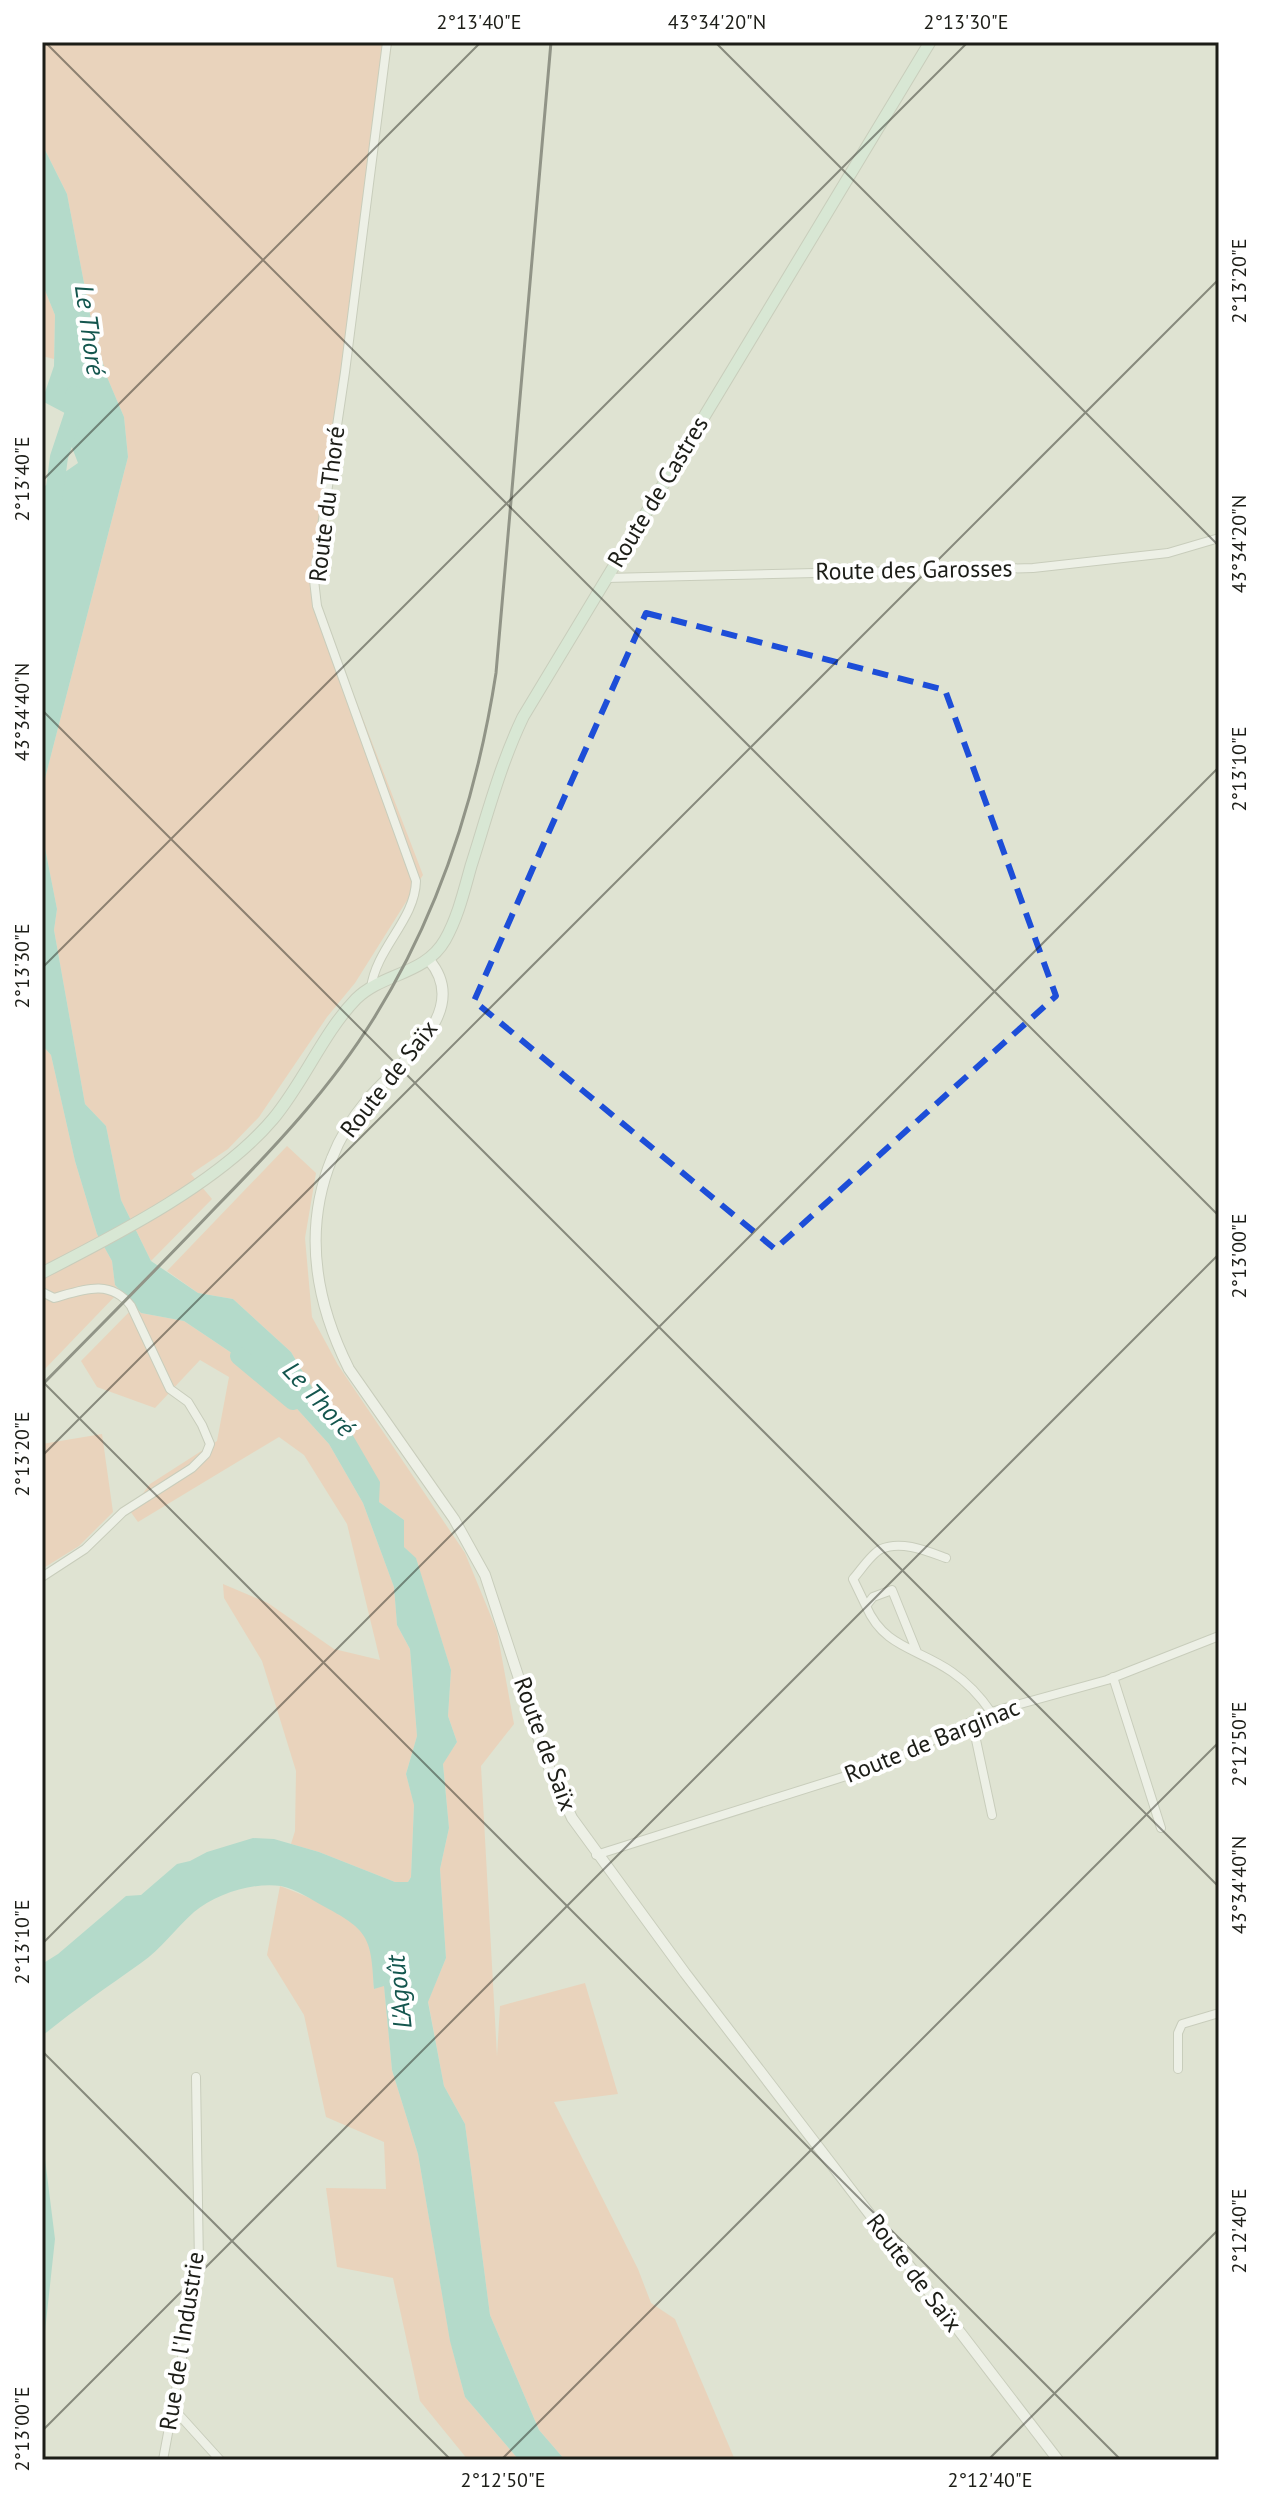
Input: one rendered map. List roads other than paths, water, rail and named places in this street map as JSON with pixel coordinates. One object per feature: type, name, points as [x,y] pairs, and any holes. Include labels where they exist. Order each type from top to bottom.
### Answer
[{"type":"main road","name":"Route de Castres","points":[[429,960],[445,939],[458,911],[512,739],[930,42]]},
{"type":"main road","points":[[42,1273],[153,1211],[207,1177],[250,1143],[293,1094],[346,1010],[371,988],[429,960]]},
{"type":"street","name":"Route du Thoré","points":[[371,988],[379,956],[412,901],[416,881],[317,606],[314,580],[345,372],[387,42]]},
{"type":"street","name":"Route des Garosses","points":[[606,578],[1033,568],[1168,553],[1219,538]]},
{"type":"street","name":"Route de Saïx","points":[[429,960],[442,993],[435,1024],[413,1053],[365,1102],[347,1128],[331,1160],[319,1201],[314,1245],[319,1291],[331,1329],[349,1369],[454,1519],[485,1575],[557,1788],[572,1818],[596,1855],[1058,2460]]},
{"type":"street","points":[[42,1292],[54,1298],[91,1287],[108,1289],[124,1297],[170,1389],[188,1402],[210,1444],[206,1454],[192,1468],[123,1512],[85,1549],[42,1577]]},
{"type":"street","points":[[946,1558],[901,1546],[880,1550],[853,1579],[874,1624],[886,1637],[952,1672],[977,1692],[991,1712]]},
{"type":"street","points":[[866,1606],[873,1597],[892,1590],[917,1652]]},
{"type":"street","name":"Route de Barginac","points":[[596,1855],[884,1764],[991,1712],[1113,1677],[1219,1636]]},
{"type":"street","points":[[1113,1677],[1161,1828]]},
{"type":"street","points":[[972,1721],[992,1815]]},
{"type":"street","points":[[1178,2069],[1178,2033],[1182,2024],[1219,2013]]},
{"type":"street","name":"Rue de l'Industrie","points":[[163,2460],[199,2266],[196,2077]]},
{"type":"street","points":[[172,2407],[220,2460]]},
{"type":"water","points":[[42,144],[67,194],[93,330],[107,377],[124,417],[128,457],[42,790],[42,488],[78,463],[68,437],[80,421],[42,401],[54,366],[55,315],[42,283]]},
{"type":"water","name":"L'Agoût","points":[[42,833],[57,909],[54,930],[85,1104],[106,1126],[121,1200],[151,1261],[198,1293],[233,1299],[291,1352],[327,1413],[348,1427],[380,1482],[379,1502],[404,1520],[404,1547],[416,1558],[451,1670],[448,1716],[457,1742],[443,1764],[449,1828],[440,1869],[446,1958],[428,2002],[444,2086],[465,2124],[490,2315],[539,2430],[565,2460],[519,2460],[465,2397],[450,2341],[418,2154],[392,2070],[384,1986],[374,1989],[369,1947],[351,1923],[304,1895],[281,1886],[258,1886],[224,1895],[194,1912],[148,1957],[42,2036],[42,1964],[126,1896],[141,1895],[177,1864],[253,1838],[274,1839],[319,1852],[395,1882],[408,1882],[411,1877],[414,1805],[406,1774],[417,1736],[410,1649],[397,1625],[394,1587],[363,1503],[329,1444],[269,1378],[184,1321],[141,1313],[115,1285],[112,1261],[97,1234],[75,1161],[51,1055],[42,1045]]},
{"type":"water","points":[[42,2135],[55,2239],[42,2359]]},
{"type":"waterway","name":"Le Thoré","points":[[53,502],[59,457],[74,412],[74,395]]},
{"type":"waterway","name":"Le Thoré","points":[[239,1356],[293,1401]]},
{"type":"railway","points":[[42,1385],[258,1163],[320,1094],[374,1018],[437,895],[453,852],[478,764],[496,673],[551,42]]}]
